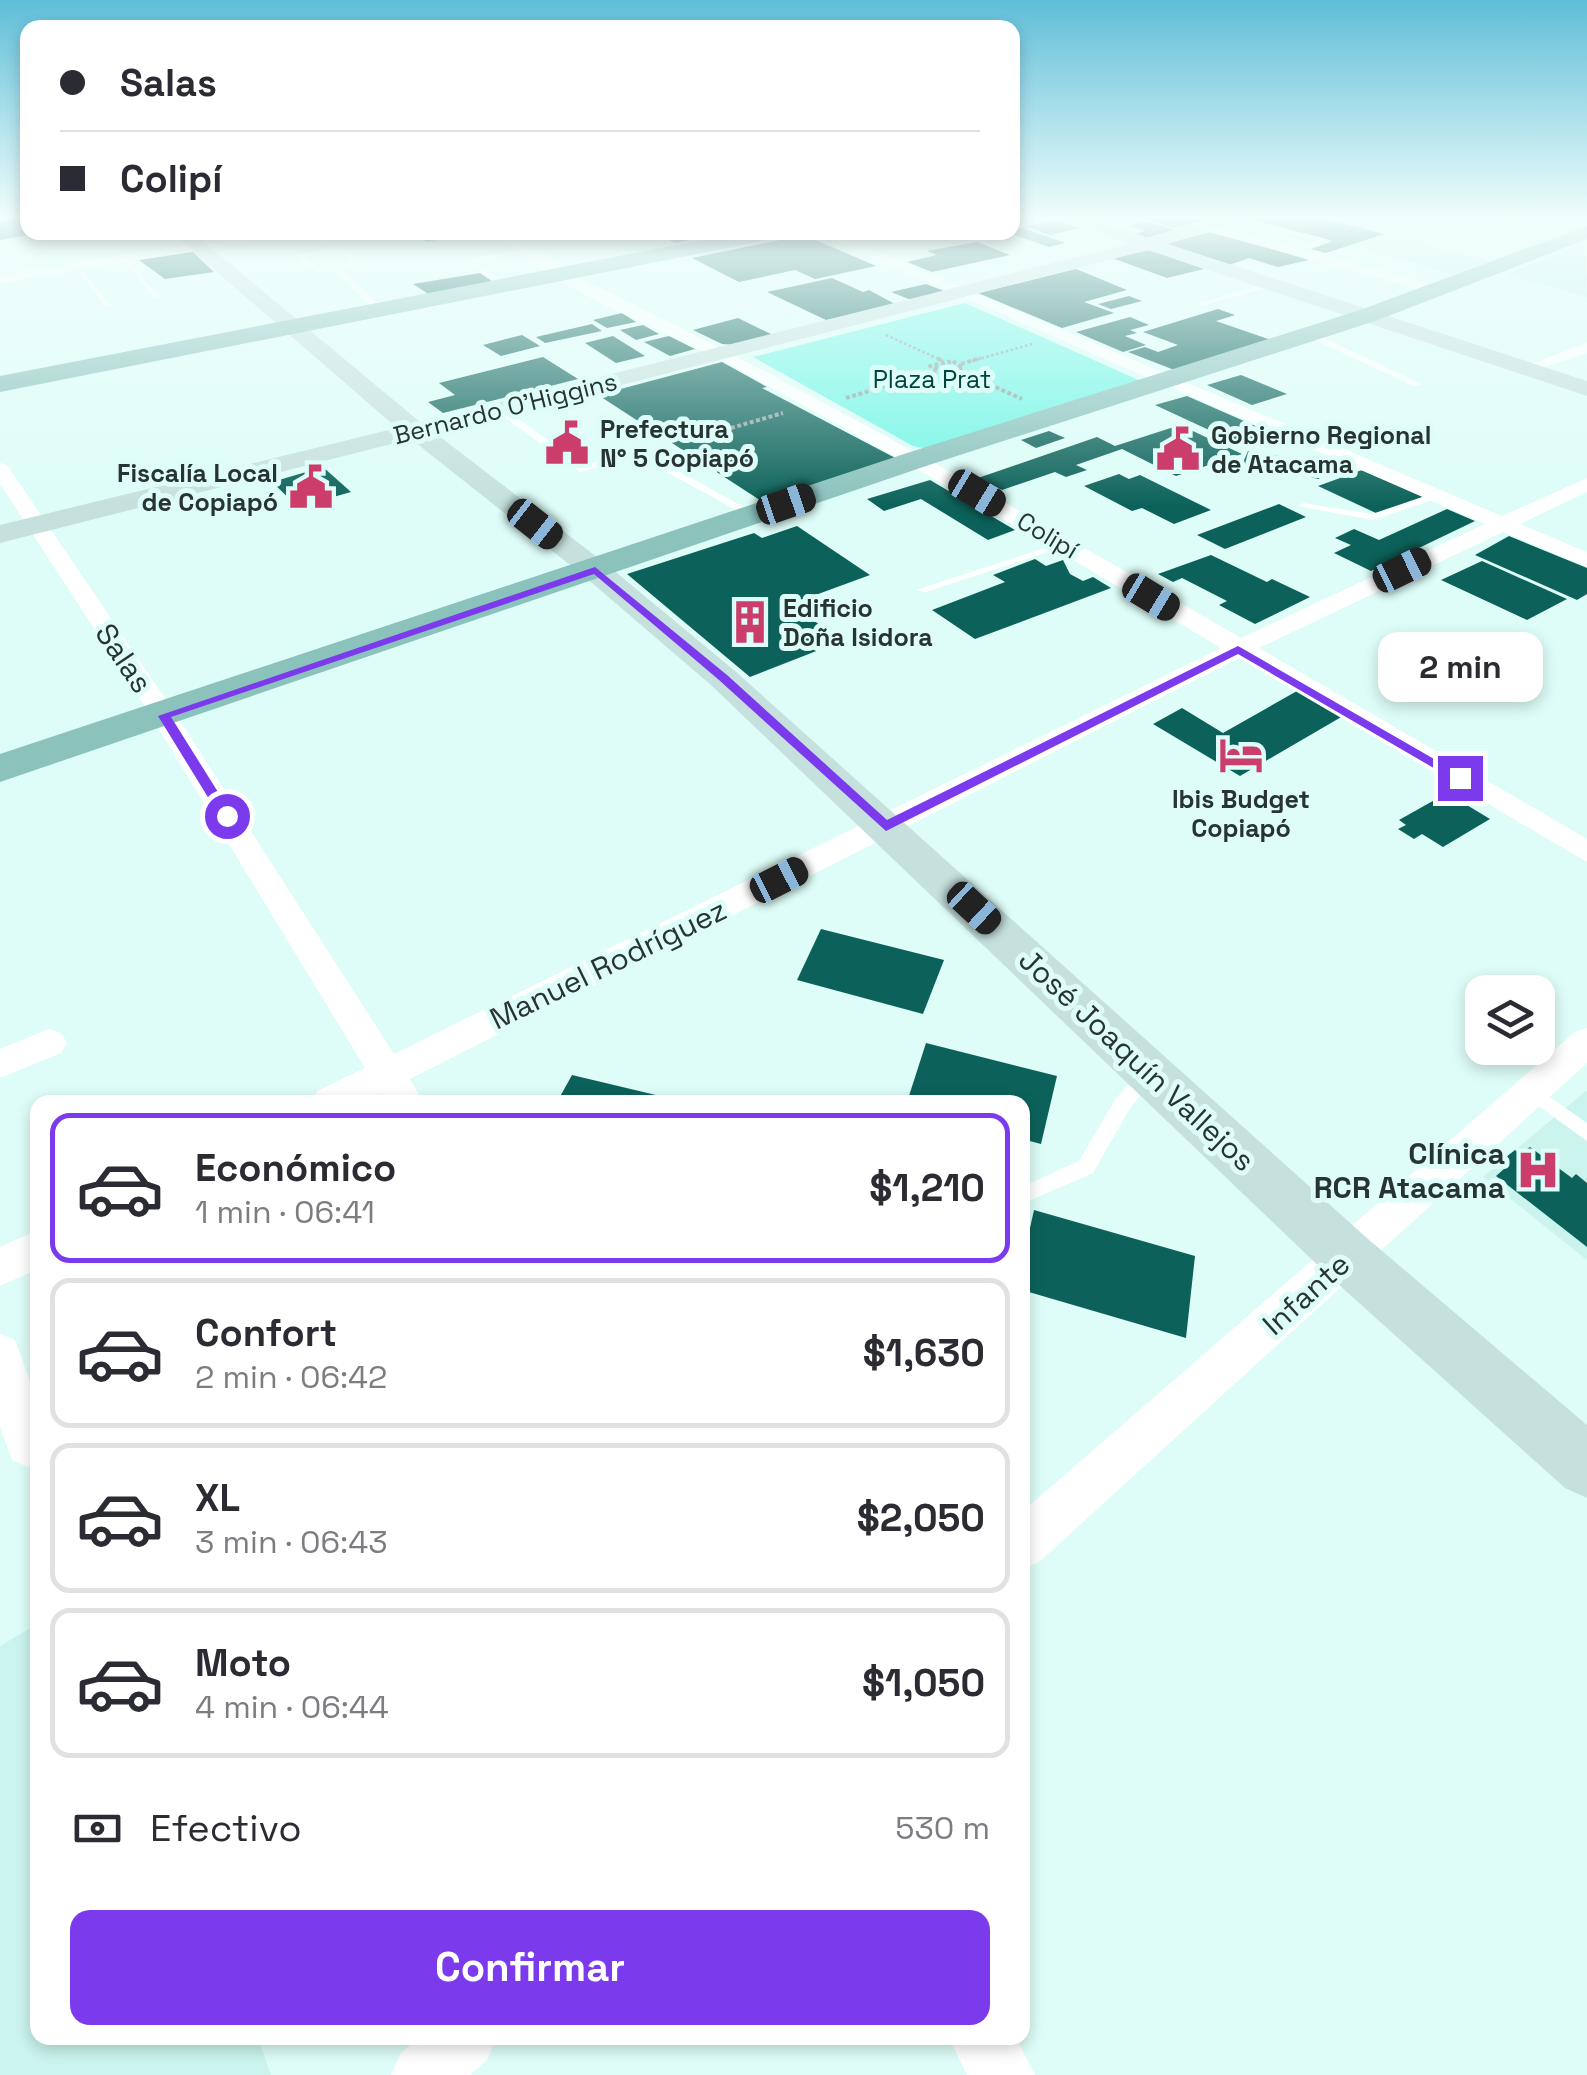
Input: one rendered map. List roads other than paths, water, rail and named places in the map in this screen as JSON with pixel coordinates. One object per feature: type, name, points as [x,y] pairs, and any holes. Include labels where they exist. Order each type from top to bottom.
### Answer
[{"type":"main road","name":"José Joaquín Vallejos","points":[[276,313],[723,678],[1348,1257],[1587,1466]]},
{"type":"main road","points":[[0,384],[365,313]]},
{"type":"main road","name":"Bernardo O'Higgins","points":[[0,534],[880,313]]},
{"type":"main road","points":[[1365,313],[1587,389]]},
{"type":"main road","points":[[0,770],[918,458],[1372,313]]},
{"type":"street","name":"Colipí","points":[[639,313],[918,458],[1587,852]]},
{"type":"street","points":[[1009,313],[1587,560]]},
{"type":"street","points":[[1528,368],[1587,348]]},
{"type":"street","name":"Salas","points":[[0,469],[164,716],[400,1095]]},
{"type":"street","name":"Manuel Rodríguez","points":[[344,1095],[1238,649],[1587,484]]},
{"type":"street","name":"Infante","points":[[1030,1538],[1587,1042]]},
{"type":"street","points":[[0,1064],[49,1043]]},
{"type":"street","points":[[0,1267],[30,1252]]},
{"type":"street","points":[[0,1355],[22,1447]]},
{"type":"street","points":[[423,2075],[458,2045]]},
{"type":"street","points":[[984,2045],[1002,2075]]},
{"type":"lane","points":[[1309,334],[1417,384]]},
{"type":"lane","points":[[499,409],[583,470],[643,454],[753,515]]},
{"type":"lane","points":[[1303,506],[1373,517],[1438,495]]},
{"type":"lane","points":[[922,590],[1064,545]]},
{"type":"lane","points":[[1030,1192],[1086,1168],[1122,1105],[1149,1071]]},
{"type":"lane","points":[[1532,1092],[1587,1132]]},
{"type":"place","name":"Prefectura N° 5 Copiapó","points":[[567,443]]},
{"type":"place","name":"Gobierno Regional de Atacama","points":[[1178,449]]},
{"type":"place","name":"Fiscalía Local de Copiapó","points":[[311,487]]},
{"type":"place","name":"Edificio Doña Isidora","points":[[750,622]]},
{"type":"place","name":"Ibis Budget Copiapó","points":[[1241,755]]},
{"type":"place","name":"Clínica RCR Atacama","points":[[1538,1170]]},
{"type":"park label","name":"Plaza Prat","points":[[932,379]]}]
